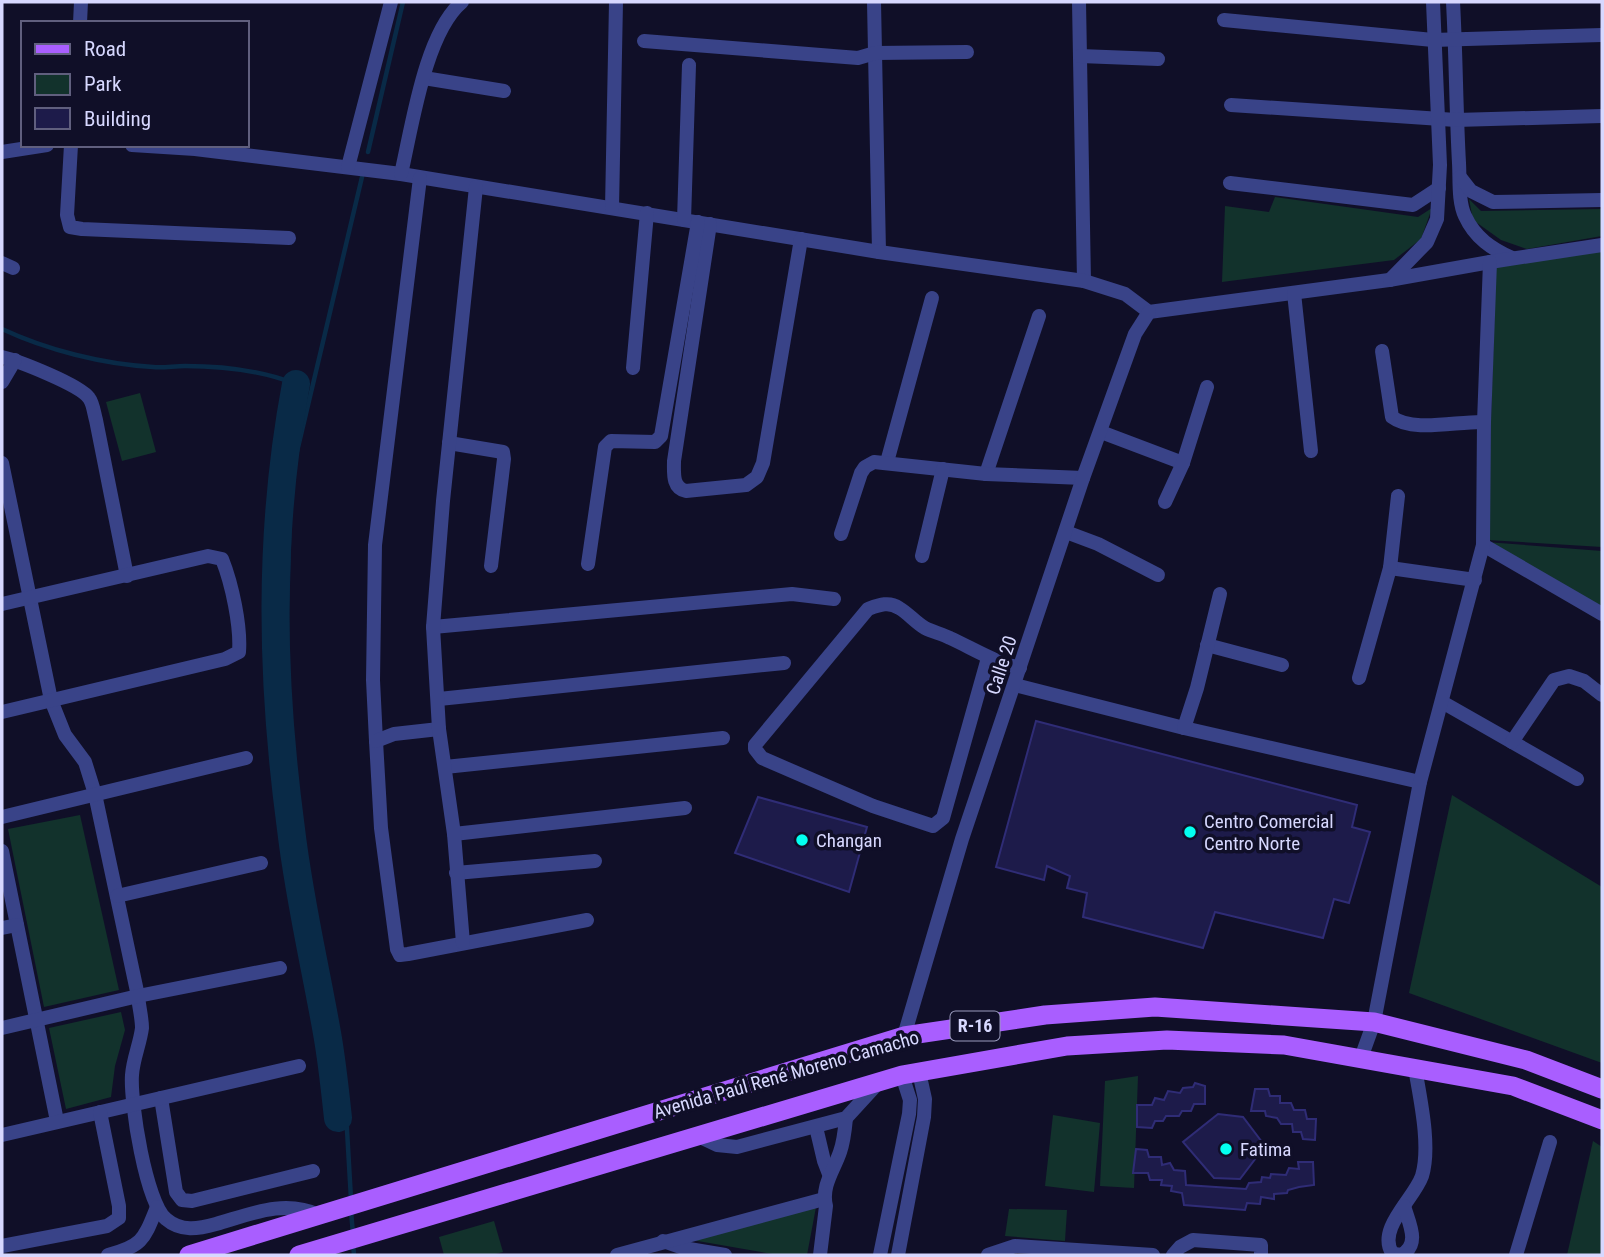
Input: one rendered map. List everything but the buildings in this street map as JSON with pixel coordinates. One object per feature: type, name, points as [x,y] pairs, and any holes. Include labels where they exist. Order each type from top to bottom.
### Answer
[{"type":"main road","name":"Avenida Paúl René Moreno Camacho","points":[[189,1255],[904,1036],[1045,1015],[1154,1007],[1374,1022],[1526,1060],[1602,1089]]},
{"type":"main road","name":"Avenida Paúl René Moreno Camacho","points":[[300,1255],[880,1082],[910,1074],[1067,1046],[1167,1040],[1284,1045],[1513,1086],[1602,1121]]},
{"type":"street","points":[[80,21],[81,2]]},
{"type":"street","points":[[348,167],[391,2]]},
{"type":"street","points":[[401,174],[437,36],[454,9],[462,2]]},
{"type":"street","points":[[612,208],[617,2]]},
{"type":"street","points":[[874,2],[879,252]]},
{"type":"street","points":[[1079,2],[1084,281]]},
{"type":"street","points":[[1390,280],[1427,242],[1437,219],[1438,119],[1433,2]]},
{"type":"street","points":[[1453,2],[1456,120],[1464,215],[1478,237],[1495,250],[1512,258]]},
{"type":"street","points":[[1224,20],[1433,40],[1602,36]]},
{"type":"street","points":[[644,41],[858,58],[875,53],[967,52]]},
{"type":"street","points":[[1080,56],[1158,59]]},
{"type":"street","points":[[689,65],[697,222],[674,461],[676,484],[681,490],[746,485],[757,477],[763,463],[801,239]]},
{"type":"street","points":[[425,78],[504,91]]},
{"type":"street","points":[[1231,105],[1456,120],[1602,116]]},
{"type":"street","points":[[2,152],[34,147]]},
{"type":"street","points":[[71,147],[67,215],[70,227],[289,239]]},
{"type":"street","points":[[164,147],[401,174],[879,252],[1084,281],[1125,293],[1149,313],[1390,280],[1602,245]]},
{"type":"street","points":[[1460,177],[1471,191],[1493,202],[1602,200]]},
{"type":"street","points":[[420,178],[376,545],[373,680],[376,741],[382,828],[397,949],[400,955],[587,920]]},
{"type":"street","points":[[1230,183],[1413,205],[1439,188]]},
{"type":"street","points":[[463,943],[454,834],[439,729],[433,627],[476,187]]},
{"type":"street","points":[[632,368],[646,213]]},
{"type":"street","points":[[587,564],[605,447],[611,441],[655,442],[661,436],[697,222]]},
{"type":"street","points":[[1361,1058],[1374,1022],[1420,782],[1483,545],[1490,262]]},
{"type":"street","points":[[1294,293],[1311,451]]},
{"type":"street","points":[[887,462],[932,298]]},
{"type":"street","name":"Calle 20","points":[[904,1036],[962,839],[1083,478],[1135,334],[1149,313]]},
{"type":"street","points":[[986,474],[1038,316]]},
{"type":"street","points":[[1382,351],[1392,417],[1400,423],[1412,426],[1464,421],[1484,422]]},
{"type":"street","points":[[2,382],[9,358],[76,388],[89,398],[96,420],[127,576]]},
{"type":"street","points":[[1165,502],[1183,463],[1207,387]]},
{"type":"street","points":[[1101,432],[1183,463]]},
{"type":"street","points":[[449,443],[503,452],[491,566]]},
{"type":"street","points":[[841,534],[861,473],[874,461],[986,474],[1083,478]]},
{"type":"street","points":[[2,463],[5,501],[51,700],[65,735],[85,762],[95,794],[138,996],[142,1027],[132,1074],[132,1105],[137,1141],[157,1207],[165,1218],[179,1226],[196,1229],[272,1208],[298,1208],[319,1215]]},
{"type":"street","points":[[922,556],[943,469]]},
{"type":"street","points":[[1359,678],[1390,568],[1398,496]]},
{"type":"street","points":[[1066,533],[1098,544],[1158,575]]},
{"type":"street","points":[[1483,545],[1602,614]]},
{"type":"street","points":[[2,604],[208,556],[222,559],[227,571],[240,640],[239,652],[225,659],[2,712]]},
{"type":"street","points":[[1390,568],[1475,580]]},
{"type":"street","points":[[433,627],[792,594],[834,599]]},
{"type":"street","points":[[1184,728],[1197,688],[1220,594]]},
{"type":"street","points":[[988,658],[943,818],[933,826],[836,791],[762,758],[755,749],[755,745],[868,609],[884,603],[899,607],[926,629],[988,658],[1020,668]]},
{"type":"street","points":[[1207,645],[1282,665]]},
{"type":"street","points":[[439,699],[784,663]]},
{"type":"street","points":[[1511,742],[1554,680],[1569,676],[1584,681],[1602,695]]},
{"type":"street","points":[[1015,685],[1184,728],[1420,782]]},
{"type":"street","points":[[1442,702],[1577,779]]},
{"type":"street","points":[[376,741],[394,734],[439,729]]},
{"type":"street","points":[[445,767],[723,738]]},
{"type":"street","points":[[2,817],[246,758]]},
{"type":"street","points":[[454,834],[685,808]]},
{"type":"street","points":[[2,851],[57,1121]]},
{"type":"street","points":[[456,873],[595,861]]},
{"type":"street","points":[[117,897],[261,863]]},
{"type":"street","points":[[2,928],[17,925]]},
{"type":"street","points":[[2,1028],[138,996],[281,968]]},
{"type":"street","points":[[2,1135],[299,1066]]},
{"type":"street","points":[[1404,1206],[1413,1235],[1412,1244],[1401,1255],[1392,1254],[1388,1247],[1393,1224],[1404,1206],[1419,1183],[1426,1157],[1415,1068]]},
{"type":"street","points":[[880,1255],[909,1114],[910,1074]]},
{"type":"street","points":[[883,1238],[900,1252],[925,1117],[925,1099],[910,1074]]},
{"type":"street","points":[[698,1136],[717,1145],[737,1147],[846,1118],[880,1082]]},
{"type":"street","points":[[161,1098],[176,1192],[181,1200],[192,1201],[313,1171]]},
{"type":"street","points":[[2,1245],[107,1226],[119,1218],[119,1206],[100,1112]]},
{"type":"street","points":[[820,1255],[826,1206],[824,1199],[829,1174],[839,1155],[846,1118]]},
{"type":"street","points":[[816,1126],[829,1174]]},
{"type":"street","points":[[1516,1255],[1550,1142]]},
{"type":"street","points":[[617,1255],[824,1199]]},
{"type":"street","points":[[108,1255],[129,1250],[140,1242],[157,1207]]},
{"type":"street","points":[[1173,1255],[1180,1247],[1193,1240],[1261,1245],[1261,1255]]},
{"type":"street","points":[[663,1241],[683,1248],[725,1255]]},
{"type":"street","points":[[988,1255],[1015,1246],[1084,1254],[1153,1255]]},
{"type":"green space","points":[[1275,197],[1418,217],[1432,208],[1421,239],[1394,260],[1222,282],[1225,206],[1269,212]]},
{"type":"green space","points":[[1469,199],[1481,211],[1602,209],[1602,236],[1527,249],[1501,240],[1473,220]]},
{"type":"green space","points":[[1602,251],[1602,547],[1487,540],[1496,267]]},
{"type":"green space","points":[[140,393],[156,452],[122,461],[106,402]]},
{"type":"green space","points":[[1486,542],[1602,551],[1602,609]]},
{"type":"green space","points":[[1452,795],[1602,887],[1602,1063],[1409,993]]},
{"type":"green space","points":[[80,815],[119,990],[44,1007],[8,829]]},
{"type":"green space","points":[[121,1012],[125,1030],[115,1066],[111,1097],[66,1109],[49,1028]]},
{"type":"green space","points":[[1138,1076],[1134,1188],[1100,1186],[1105,1081]]},
{"type":"green space","points":[[1053,1115],[1100,1123],[1094,1192],[1045,1186]]},
{"type":"green space","points":[[1593,1141],[1602,1147],[1602,1255],[1567,1255]]},
{"type":"green space","points":[[816,1207],[807,1255],[778,1255],[692,1240]]},
{"type":"green space","points":[[1009,1209],[1067,1210],[1065,1241],[1005,1236]]},
{"type":"green space","points":[[494,1221],[503,1252],[492,1255],[444,1255],[439,1237]]},
{"type":"waterway","points":[[368,152],[403,2]]},
{"type":"waterway","points":[[351,1199],[344,1078],[299,832],[285,679],[291,477],[362,177]]},
{"type":"waterway","points":[[2,329],[37,343],[95,359],[153,367],[227,368],[269,375],[296,384]]},
{"type":"waterway","points":[[296,384],[287,440],[277,551],[276,662],[279,717],[294,855],[329,1044],[338,1118]]},
{"type":"waterway","points":[[351,1211],[353,1234]]},
{"type":"waterway","points":[[353,1243],[354,1255]]},
{"type":"place","name":"Centro Comercial Centro Norte","points":[[1190,832]]},
{"type":"place","name":"Changan","points":[[802,840]]},
{"type":"place","name":"Fatima","points":[[1226,1149]]}]
